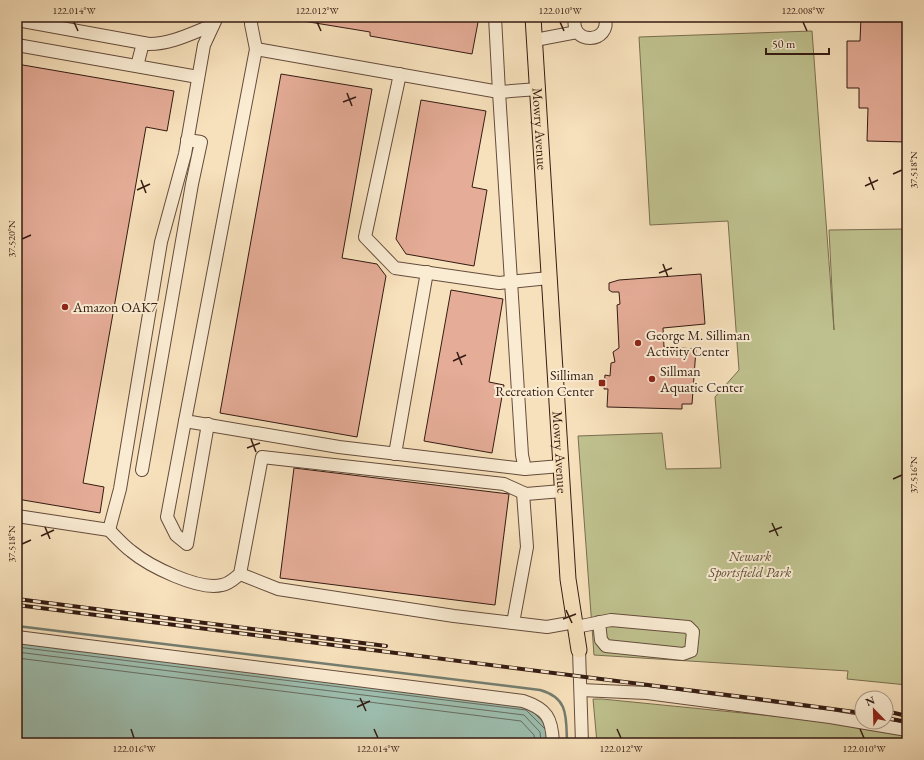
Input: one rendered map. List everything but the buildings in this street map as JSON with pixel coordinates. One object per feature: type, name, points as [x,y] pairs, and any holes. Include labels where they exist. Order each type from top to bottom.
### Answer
[{"type":"main road","name":"Mowry Avenue","points":[[533,17],[568,579],[579,650]]},
{"type":"street","points":[[208,424],[187,544],[176,535],[167,517],[184,421],[256,49],[251,24],[252,17]]},
{"type":"street","points":[[495,17],[524,469]]},
{"type":"street","points":[[575,17],[574,22],[577,32],[585,38],[596,38],[604,31],[606,26],[605,17]]},
{"type":"street","points":[[17,20],[143,43],[159,44],[175,40],[215,21]]},
{"type":"street","points":[[109,530],[120,489],[161,242],[185,155],[204,45],[215,21]]},
{"type":"street","points":[[535,40],[577,32]]},
{"type":"street","points":[[137,66],[143,43]]},
{"type":"street","points":[[17,45],[198,77]]},
{"type":"street","points":[[256,49],[499,92],[538,90]]},
{"type":"street","points":[[400,74],[365,237],[396,268],[499,283],[549,278]]},
{"type":"street","points":[[142,470],[188,206],[201,142],[187,140]]},
{"type":"street","points":[[395,454],[427,272]]},
{"type":"street","points":[[184,421],[339,447],[395,454],[524,469],[561,466]]},
{"type":"street","points":[[17,516],[109,530],[132,552],[166,572],[183,579],[208,585],[222,585],[232,581],[240,574],[262,457],[504,484],[526,494],[562,491]]},
{"type":"street","points":[[513,623],[527,547],[523,493]]},
{"type":"street","points":[[240,574],[278,588],[513,623],[547,627],[611,620],[688,627],[693,632],[691,651],[683,654],[606,646],[601,640],[600,622]]},
{"type":"street","points":[[17,637],[523,701],[535,705],[550,720],[553,730],[553,743]]},
{"type":"street","name":"Mowry Avenue","points":[[579,650],[582,743]]},
{"type":"street","points":[[581,690],[647,693],[830,717],[907,730]]},
{"type":"green space","name":"Newark Sportsfield Park","points":[[812,31],[834,330],[829,230],[906,229],[907,685],[847,679],[848,671],[594,655],[578,436],[662,433],[666,469],[721,468],[715,397],[739,370],[728,221],[650,225],[639,37]]},
{"type":"green space","points":[[593,699],[853,724],[854,730],[880,730],[907,736],[907,743],[597,743]]},
{"type":"water","points":[[17,643],[529,707],[549,729],[550,743],[17,743]]},
{"type":"waterway","points":[[17,626],[540,690],[556,698],[561,703],[566,717],[567,743]]},
{"type":"railway","points":[[17,599],[386,646]]},
{"type":"railway","points":[[17,605],[854,712]]},
{"type":"railway","points":[[894,713],[907,716]]},
{"type":"railway","points":[[894,720],[907,722]]},
{"type":"place","name":"Amazon OAK7","points":[[65,307]]},
{"type":"place","name":"George M. Silliman Activity Center","points":[[638,343]]},
{"type":"place","name":"Sillman Aquatic Center","points":[[652,379]]},
{"type":"place","name":"Silliman Recreation Center","points":[[602,383]]}]
